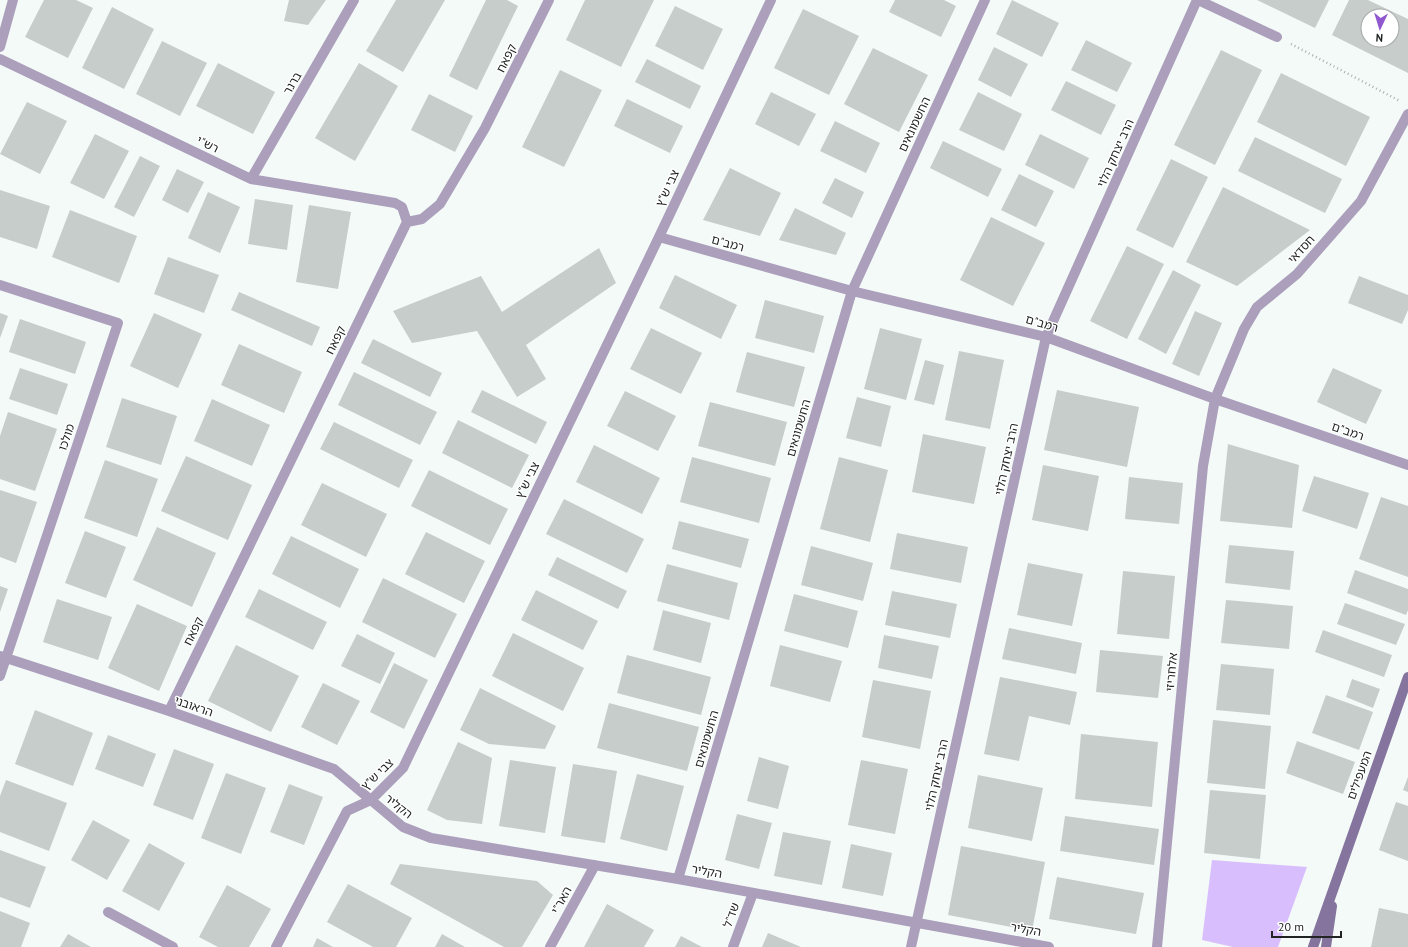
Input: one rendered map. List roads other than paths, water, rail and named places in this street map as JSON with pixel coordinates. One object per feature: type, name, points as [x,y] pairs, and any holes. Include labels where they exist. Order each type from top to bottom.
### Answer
[{"type":"street","points":[[0,47],[13,0]]},
{"type":"street","name":"ברנר","points":[[252,179],[354,0]]},
{"type":"street","name":"קפאח","points":[[169,711],[407,222],[422,219],[440,204],[485,128],[549,0]]},
{"type":"street","name":"צבי ש\"ץ","points":[[276,947],[347,812],[371,800],[403,768],[659,237],[771,0]]},
{"type":"street","name":"החשמונאים","points":[[678,879],[852,290],[985,0]]},
{"type":"street","points":[[1197,0],[1277,37]]},
{"type":"street","name":"הרב יצחק הלוי","points":[[911,947],[1046,337],[1197,0]]},
{"type":"street","name":"רש\"י","points":[[0,59],[252,179],[395,203],[402,208],[407,222]]},
{"type":"street","name":"חסדאי","points":[[1215,399],[1244,329],[1257,307],[1297,274],[1361,201],[1408,114]]},
{"type":"street","name":"רמב\"ם","points":[[659,237],[852,290],[1046,337],[1215,399],[1408,465]]},
{"type":"street","name":"מולכו","points":[[0,285],[118,323],[3,657],[0,676]]},
{"type":"street","name":"אלחריזי","points":[[1158,947],[1203,466],[1215,399]]},
{"type":"street","name":"הראובני","points":[[3,657],[169,711],[334,769],[371,800]]},
{"type":"street","name":"המעפילים","points":[[1313,947],[1408,677]]},
{"type":"street","name":"הקליר","points":[[371,800],[403,827],[431,838],[678,879],[1049,947]]},
{"type":"street","name":"האר\"י","points":[[550,947],[595,865]]},
{"type":"street","name":"המעפילים","points":[[1326,947],[1335,882]]},
{"type":"street","name":"שד\"ל","points":[[733,947],[753,893]]},
{"type":"street","points":[[108,912],[173,947]]}]
